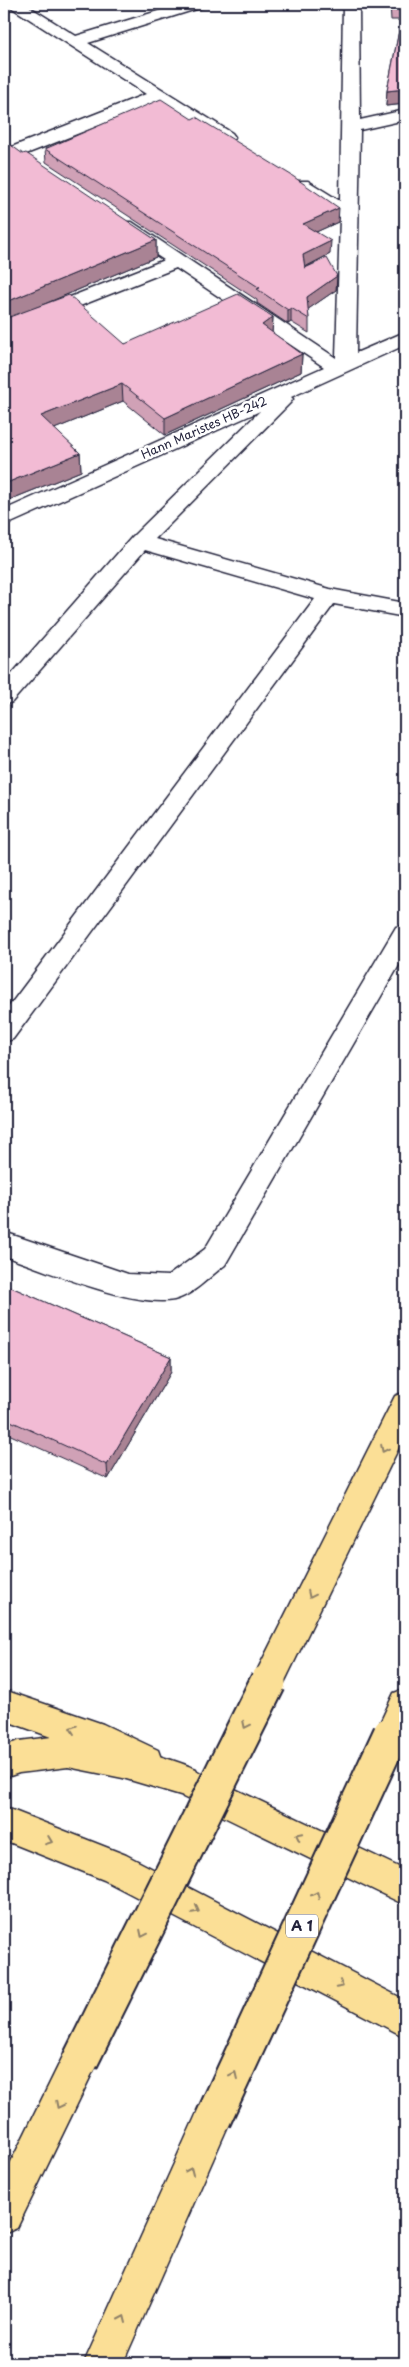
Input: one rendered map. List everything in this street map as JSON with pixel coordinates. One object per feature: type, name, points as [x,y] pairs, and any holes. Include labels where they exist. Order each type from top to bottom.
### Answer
[{"type":"main road","points":[[4,2215],[405,1406]]},
{"type":"main road","name":"A 1","points":[[103,2363],[213,2119],[405,1704]]},
{"type":"main road","points":[[4,1706],[103,1740],[405,1888]]},
{"type":"main road","points":[[4,1762],[19,1757],[68,1750],[123,1762],[184,1780]]},
{"type":"main road","points":[[4,1824],[114,1867],[405,2019]]},
{"type":"street","points":[[14,4],[242,147]]},
{"type":"street","points":[[74,42],[197,4]]},
{"type":"street","points":[[113,217],[342,366],[350,215],[351,4]]},
{"type":"street","points":[[9,148],[159,95]]},
{"type":"street","points":[[351,127],[405,115]]},
{"type":"street","points":[[9,148],[31,163]]},
{"type":"street","points":[[292,178],[350,215]]},
{"type":"street","points":[[4,330],[178,261]]},
{"type":"street","name":"Hann Maristes HB-242","points":[[4,518],[405,338]]},
{"type":"street","points":[[4,697],[140,542],[295,387]]},
{"type":"street","points":[[140,542],[329,596],[405,610]]},
{"type":"street","points":[[4,1032],[329,596]]},
{"type":"street","points":[[4,1244],[128,1286],[173,1288],[215,1257],[405,934]]},
{"type":"building","points":[[392,4],[405,4],[405,89],[387,91],[404,6],[392,6]]},
{"type":"building","points":[[161,99],[192,119],[196,117],[291,175],[339,208],[303,224],[331,241],[303,255],[305,268],[327,258],[337,276],[307,297],[309,319],[291,308],[288,310],[257,289],[260,288],[45,149]]},
{"type":"building","points":[[4,140],[23,154],[26,153],[156,240],[4,303]]},
{"type":"building","points":[[238,294],[273,317],[262,325],[302,354],[165,418],[122,384],[41,416],[80,453],[4,484],[4,319],[69,295],[125,344]]},
{"type":"building","points":[[4,1284],[171,1357],[107,1465],[4,1418]]}]
